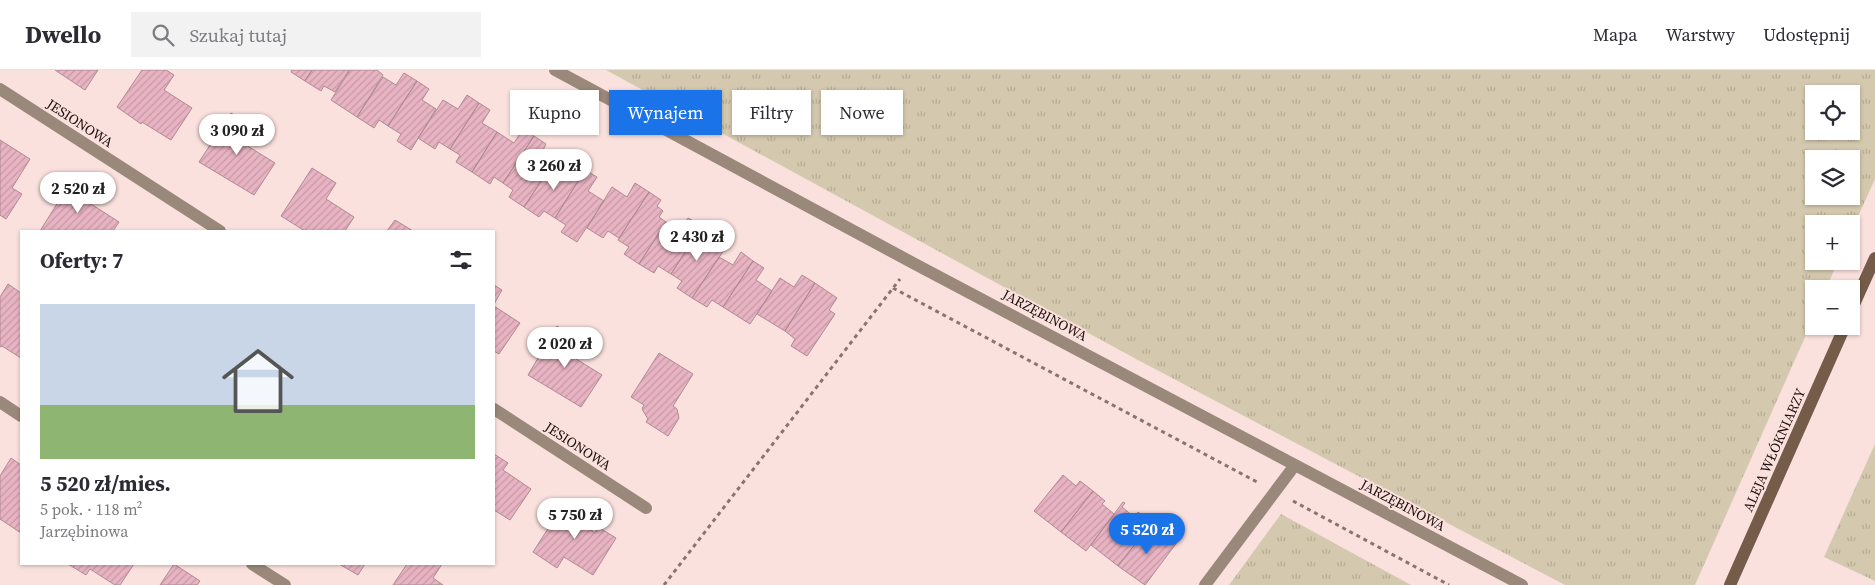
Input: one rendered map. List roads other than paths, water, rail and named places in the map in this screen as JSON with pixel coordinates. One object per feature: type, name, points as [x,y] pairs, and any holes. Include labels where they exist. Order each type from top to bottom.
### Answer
[{"type":"main road","points":[[1860,291],[1875,258]]},
{"type":"main road","name":"ALEJA WŁÓKNIARZY","points":[[1730,585],[1841,335]]},
{"type":"street","name":"JARZĘBINOWA","points":[[555,70],[1522,585]]},
{"type":"street","name":"JESIONOWA","points":[[0,89],[218,230]]},
{"type":"street","points":[[0,402],[20,415]]},
{"type":"street","name":"JESIONOWA","points":[[495,410],[646,508]]},
{"type":"street","points":[[1205,585],[1295,465]]},
{"type":"street","points":[[254,565],[285,585]]}]
